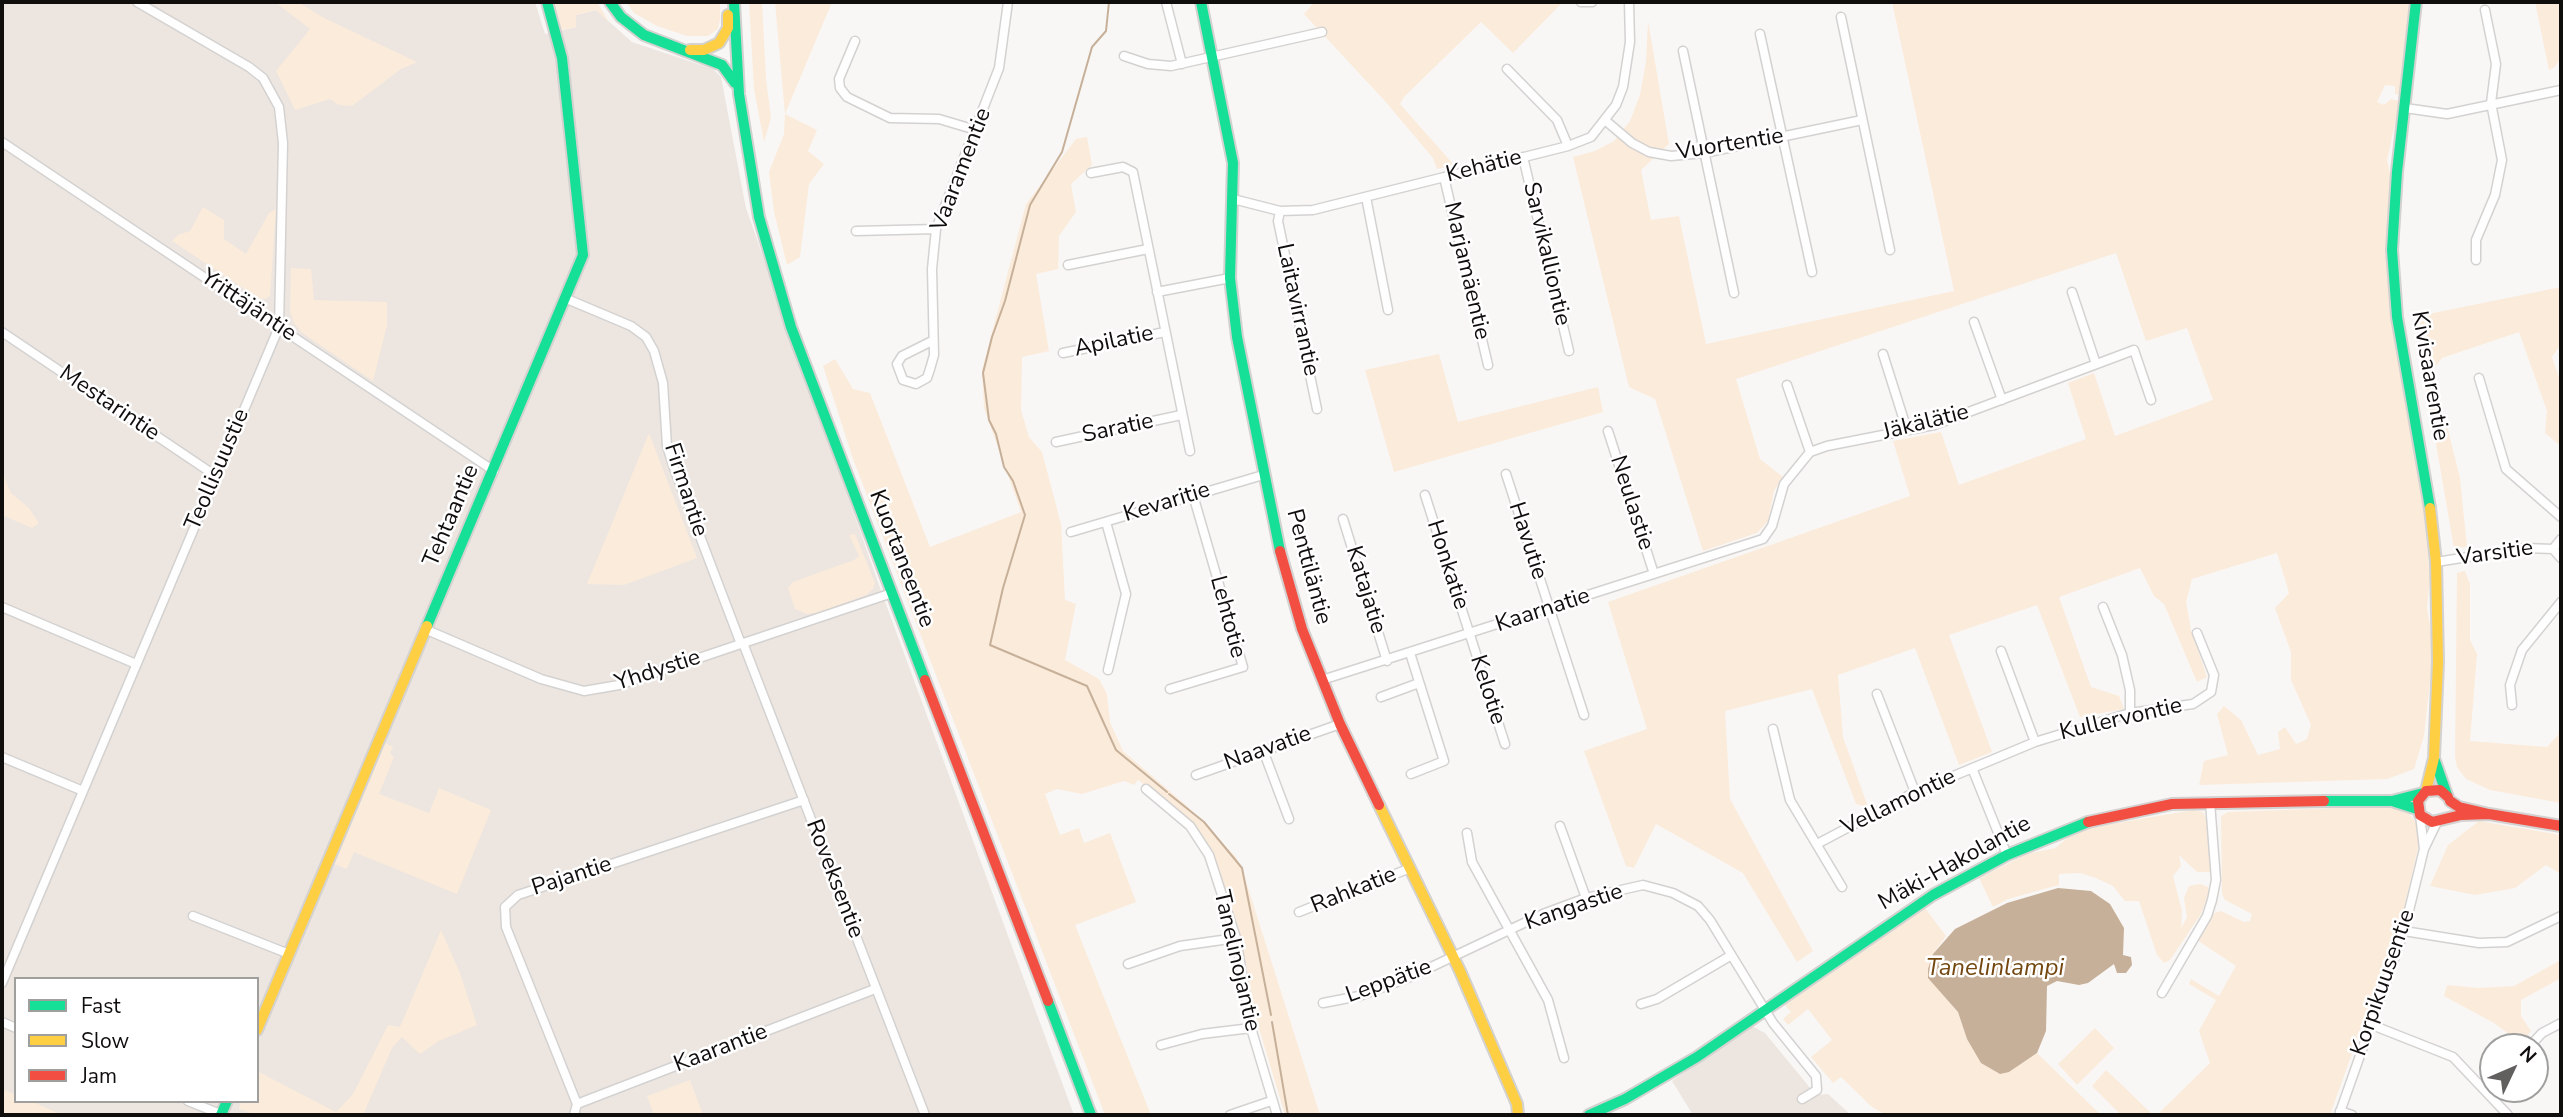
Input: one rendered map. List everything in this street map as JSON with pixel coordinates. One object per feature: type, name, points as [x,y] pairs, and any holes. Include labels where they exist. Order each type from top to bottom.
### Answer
[{"type":"main road","name":"Tehtaantie","points":[[259,1025],[567,299],[583,255],[583,235],[562,58],[547,2]]},
{"type":"main road","points":[[610,2],[621,17],[645,35],[689,50],[727,68],[739,94]]},
{"type":"main road","points":[[689,50],[704,50],[719,43],[728,28],[728,2]]},
{"type":"main road","name":"Kuortaneentie","points":[[734,2],[739,94],[759,217],[791,327],[1091,1115]]},
{"type":"main road","name":"Penttiläntie","points":[[1201,2],[1230,136],[1233,199],[1230,278],[1237,337],[1285,574],[1340,724],[1408,869],[1454,957],[1518,1110],[1526,1115]]},
{"type":"main road","name":"Kivisaarentie","points":[[2416,2],[2393,211],[2393,282],[2428,495],[2436,562],[2439,638],[2434,758],[2424,792]]},
{"type":"main road","name":"Kivisaarentie","points":[[2434,758],[2449,799]]},
{"type":"main road","points":[[2489,814],[2461,815],[2440,821],[2427,821],[2418,812],[2424,792],[2440,790],[2459,807],[2561,826]]},
{"type":"main road","name":"Mäki-Hakolantie","points":[[1589,1115],[1678,1069],[1899,915],[2007,855],[2047,837],[2111,815],[2172,804],[2340,799],[2392,801],[2424,792]]},
{"type":"main road","points":[[2440,821],[2449,812],[2449,799]]},
{"type":"main road","name":"Mäki-Hakolantie","points":[[2392,801],[2418,812]]},
{"type":"street","name":"Teollisuustie","points":[[2,983],[279,327],[283,126],[273,92],[250,67],[137,2]]},
{"type":"street","name":"Vaaramentie","points":[[932,341],[902,356],[897,364],[903,380],[916,384],[927,378],[934,355],[932,341],[936,229],[999,68],[1005,44],[1008,2]]},
{"type":"street","points":[[1166,2],[1182,64]]},
{"type":"street","points":[[1581,2],[1592,2]]},
{"type":"street","name":"Kehätie","points":[[1233,199],[1280,211],[1312,210],[1568,146],[1591,137],[1606,121],[1623,87],[1629,54],[1629,2]]},
{"type":"street","points":[[2476,260],[2476,240],[2494,195],[2502,160],[2491,103],[2496,64],[2485,10]]},
{"type":"street","points":[[1841,17],[1890,250]]},
{"type":"street","points":[[1124,56],[1159,66],[1182,64],[1322,32]]},
{"type":"street","points":[[1760,34],[1812,272]]},
{"type":"street","points":[[855,41],[839,79],[840,88],[847,97],[890,118],[939,119],[976,130]]},
{"type":"street","points":[[1683,51],[1734,293]]},
{"type":"street","points":[[1507,69],[1557,120],[1568,146]]},
{"type":"street","points":[[2405,108],[2447,114],[2561,90]]},
{"type":"street","name":"Vuortentie","points":[[1606,121],[1632,143],[1649,152],[1671,156],[1704,153],[1862,120]]},
{"type":"street","name":"Yrittäjäntie","points":[[2,142],[494,471]]},
{"type":"street","name":"Sarvikalliontie","points":[[1523,157],[1569,351]]},
{"type":"street","points":[[1091,173],[1123,167],[1133,172],[1190,451]]},
{"type":"street","name":"Marjamäentie","points":[[1444,177],[1488,365]]},
{"type":"street","points":[[1366,197],[1388,310]]},
{"type":"street","name":"Laitavirrantie","points":[[1280,211],[1278,221],[1317,409]]},
{"type":"street","points":[[856,231],[936,229]]},
{"type":"street","points":[[1068,265],[1149,249]]},
{"type":"street","points":[[1157,292],[1230,278]]},
{"type":"street","points":[[2072,292],[2096,363]]},
{"type":"street","name":"Firmantie","points":[[567,299],[631,326],[646,337],[654,351],[663,383],[667,446],[742,643]]},
{"type":"street","points":[[1974,322],[2002,400]]},
{"type":"street","name":"Mestarintie","points":[[2,332],[216,475]]},
{"type":"street","name":"Apilatie","points":[[1063,353],[1165,332]]},
{"type":"street","name":"Jäkälätie","points":[[1810,452],[1827,446],[1934,425],[2134,349],[2151,400]]},
{"type":"street","points":[[1883,354],[1907,430]]},
{"type":"street","points":[[2479,378],[2506,469],[2514,479],[2561,517]]},
{"type":"street","points":[[1787,385],[1810,452]]},
{"type":"street","name":"Saratie","points":[[1056,442],[1181,415]]},
{"type":"street","name":"Neulastie","points":[[1608,431],[1654,574]]},
{"type":"street","name":"Kaarnatie","points":[[1322,680],[1763,539],[1772,526],[1784,484],[1810,452]]},
{"type":"street","name":"Havutie","points":[[1506,474],[1584,715]]},
{"type":"street","name":"Kevaritie","points":[[1071,532],[1263,475]]},
{"type":"street","name":"Lehtotie","points":[[1170,689],[1243,667],[1193,495]]},
{"type":"street","name":"Honkatie","points":[[1424,495],[1469,635]]},
{"type":"street","name":"Katajatie","points":[[1343,519],[1387,661]]},
{"type":"street","points":[[1106,522],[1126,594],[1108,670]]},
{"type":"street","points":[[2561,539],[2553,549],[2561,558]]},
{"type":"street","name":"Varsitie","points":[[2436,562],[2525,548],[2553,549]]},
{"type":"street","name":"Yhdystie","points":[[427,630],[541,679],[584,691],[618,685],[892,593]]},
{"type":"street","points":[[2512,705],[2511,685],[2522,650],[2561,603]]},
{"type":"street","points":[[2,607],[136,664]]},
{"type":"street","points":[[2103,607],[2122,655],[2130,713]]},
{"type":"street","name":"Kullervontie","points":[[1972,768],[2035,742],[2130,713],[2193,704],[2211,692],[2214,675],[2197,633]]},
{"type":"street","name":"Kelotie","points":[[1469,635],[1505,744]]},
{"type":"street","name":"Roveksentie","points":[[742,643],[925,1115]]},
{"type":"street","points":[[2001,651],[2035,742]]},
{"type":"street","points":[[1410,653],[1444,761],[1411,774]]},
{"type":"street","points":[[1381,697],[1419,683]]},
{"type":"street","points":[[1877,694],[1915,792]]},
{"type":"street","name":"Naavatie","points":[[1196,775],[1340,724]]},
{"type":"street","points":[[1773,729],[1790,800],[1842,887]]},
{"type":"street","points":[[1264,750],[1289,819]]},
{"type":"street","points":[[2,757],[83,791]]},
{"type":"street","name":"Vellamontie","points":[[1817,844],[1915,792],[1972,768],[2007,855]]},
{"type":"street","name":"Tanelinojantie","points":[[1146,789],[1190,826],[1200,840],[1226,901],[1236,938],[1251,1028],[1277,1115]]},
{"type":"street","name":"Pajantie","points":[[577,1104],[506,927],[505,907],[517,895],[804,800]]},
{"type":"street","points":[[2162,993],[2207,916],[2213,900],[2216,880],[2210,802]]},
{"type":"street","name":"Korpikuusentie","points":[[2418,812],[2424,849]]},
{"type":"street","name":"Korpikuusentie","points":[[2340,1113],[2404,931],[2424,849],[2440,821]]},
{"type":"street","points":[[1560,826],[1586,898]]},
{"type":"street","points":[[1467,833],[1472,862],[1548,1000],[1564,1058]]},
{"type":"street","name":"Rahkatie","points":[[1299,912],[1408,869]]},
{"type":"street","name":"Kangastie","points":[[1454,957],[1586,898],[1643,885],[1672,893],[1698,906],[1710,920],[1764,1010],[1816,1076],[1817,1090],[1802,1099]]},
{"type":"street","points":[[193,916],[289,954]]},
{"type":"street","points":[[2404,931],[2479,943],[2507,942],[2561,916]]},
{"type":"street","points":[[1128,964],[1180,946],[1236,938]]},
{"type":"street","points":[[1641,1004],[1657,999],[1730,956]]},
{"type":"street","name":"Leppätie","points":[[1323,1003],[1359,996],[1454,957]]},
{"type":"street","name":"Kaarantie","points":[[577,1104],[875,989]]},
{"type":"street","points":[[2544,1033],[2561,1023]]},
{"type":"street","points":[[2372,1024],[2454,1057],[2479,1083]]},
{"type":"street","points":[[1160,1045],[1202,1034],[1251,1028]]},
{"type":"street","points":[[1230,1115],[1271,1101]]},
{"type":"street","points":[[193,1103],[222,1115]]},
{"type":"street","points":[[574,1115],[577,1104]]},
{"type":"street","points":[[2340,1113],[2352,1115]]},
{"type":"shaded area","points":[[2,2],[535,2],[545,34],[576,27],[576,15],[596,10],[632,42],[713,69],[721,77],[746,208],[883,596],[1074,1115],[2,1115]]},
{"type":"shaded area","points":[[275,2],[298,2],[322,17],[417,62],[401,69],[352,106],[339,105],[330,99],[295,110],[276,71],[310,29]]},
{"type":"shaded area","points":[[553,2],[597,2],[609,22],[596,10],[576,15],[576,27],[561,30]]},
{"type":"shaded area","points":[[626,2],[720,2],[718,29],[708,36],[687,36],[657,26],[634,13]]},
{"type":"shaded area","points":[[749,2],[762,2],[771,118],[764,142],[754,89]]},
{"type":"shaded area","points":[[775,2],[832,2],[785,114]]},
{"type":"shaded area","points":[[1314,2],[1563,2],[1513,53],[1481,22],[1404,97],[1400,104],[1454,165],[1437,169],[1433,158],[1384,100],[1304,14]]},
{"type":"shaded area","points":[[1892,2],[2409,2],[2401,95],[2395,94],[2395,86],[2385,85],[2377,102],[2384,105],[2391,99],[2400,101],[2387,160],[2391,179],[2387,259],[2396,344],[2422,492],[2430,576],[2427,608],[2431,632],[2431,672],[2424,736],[2414,769],[2387,779],[2199,785],[2204,761],[2228,755],[2217,714],[2224,706],[2241,720],[2258,755],[2280,749],[2278,732],[2285,727],[2296,744],[2307,739],[2311,725],[2291,680],[2291,652],[2275,608],[2289,593],[2277,553],[2192,579],[2186,602],[2191,630],[2207,677],[2197,682],[2164,604],[2154,596],[2140,568],[2059,597],[2091,687],[2119,696],[2124,709],[2080,717],[2037,605],[1949,635],[1992,752],[1959,765],[1915,648],[1838,675],[1843,737],[1868,807],[1856,804],[1812,689],[1725,711],[1730,799],[1813,951],[1797,962],[1743,873],[1656,824],[1634,868],[1626,866],[1584,751],[1647,729],[1608,602],[1910,496],[1893,441],[1941,432],[1959,485],[2086,439],[2068,383],[2094,373],[2115,436],[2213,400],[2187,328],[2146,341],[2116,253],[1736,379],[1760,459],[1783,477],[1774,491],[1768,521],[1757,533],[1703,551],[1655,399],[1629,387],[1573,157],[1595,151],[1614,141],[1630,121],[1640,95],[1646,61],[1648,21],[1669,144],[1641,170],[1651,220],[1679,216],[1706,344],[1954,291]]},
{"type":"shaded area","points":[[2535,2],[2561,2],[2561,56],[2555,67],[2549,70]]},
{"type":"shaded area","points":[[785,114],[817,130],[808,151],[824,164],[809,184],[800,257],[787,265],[774,212],[769,172],[784,134]]},
{"type":"shaded area","points":[[1087,137],[1092,165],[1071,184],[1076,212],[1059,236],[1058,269],[1036,274],[1049,351],[1022,357],[1021,410],[1029,437],[1042,452],[1061,524],[1065,600],[1076,604],[1065,660],[1099,679],[1107,694],[1110,722],[1123,751],[1187,806],[1236,857],[1320,1115],[1285,1115],[1258,1025],[1238,926],[1211,850],[1180,812],[1138,780],[1134,785],[1124,781],[1082,794],[1057,789],[1045,794],[1060,835],[1079,828],[1084,843],[1110,833],[1136,902],[1075,925],[1151,1115],[1105,1115],[853,459],[823,366],[835,359],[853,389],[870,393],[930,547],[1021,512],[984,408],[982,370],[1026,204],[1076,139]]},
{"type":"shaded area","points":[[203,207],[224,220],[224,239],[246,254],[269,213],[276,209],[270,296],[265,299],[258,298],[172,241],[178,235],[190,231]]},
{"type":"shaded area","points":[[291,268],[311,269],[314,300],[387,302],[387,325],[373,381],[301,332],[294,323],[290,311]]},
{"type":"shaded area","points":[[2561,287],[2561,344],[2552,357],[2561,383],[2561,446],[2545,433],[2547,411],[2519,332],[2442,358],[2433,370],[2460,478],[2467,547],[2454,548],[2414,317]]},
{"type":"shaded area","points":[[1439,354],[1458,422],[1598,387],[1603,412],[1394,472],[1365,370]]},
{"type":"shaded area","points":[[649,433],[697,558],[624,585],[587,584]]},
{"type":"shaded area","points":[[2,472],[11,493],[29,508],[39,523],[32,528],[2,515]]},
{"type":"shaded area","points":[[855,534],[875,583],[873,589],[866,595],[817,613],[807,614],[795,609],[788,588],[793,582],[859,556],[849,535]]},
{"type":"shaded area","points":[[2465,571],[2470,584],[2470,640],[2477,654],[2470,741],[2547,747],[2558,735],[2561,716],[2561,803],[2490,790],[2466,779],[2457,767],[2457,573]]},
{"type":"shaded area","points":[[383,742],[393,747],[390,753],[394,757],[379,794],[429,813],[439,788],[491,810],[457,894],[354,852],[347,869],[334,864]]},
{"type":"shaded area","points":[[2394,808],[2410,814],[2416,823],[2419,844],[2404,908],[2330,1115],[2157,1115],[2210,1063],[2199,1031],[2216,1000],[2189,984],[2191,979],[2219,996],[2236,966],[2197,940],[2212,914],[2221,911],[2244,922],[2250,921],[2252,914],[2225,900],[2222,894],[2221,816],[2228,812]]},
{"type":"shaded area","name":"Tanelinlampi","points":[[2193,810],[2203,812],[2207,821],[2211,872],[2197,872],[2179,855],[2181,866],[2173,876],[2182,911],[2181,928],[2187,917],[2184,898],[2189,886],[2200,884],[2208,887],[2209,892],[2201,914],[2170,960],[2164,963],[2157,955],[2139,901],[2125,901],[2113,886],[2096,878],[2080,873],[2059,874],[2059,885],[2008,899],[1993,907],[1979,878],[2027,854],[2055,848],[2069,837],[2094,827]]},
{"type":"shaded area","points":[[2479,821],[2561,835],[2561,874],[2546,865],[2515,888],[2475,895],[2430,886],[2448,845]]},
{"type":"shaded area","points":[[1925,908],[1946,936],[1933,954],[1945,996],[1958,1012],[1967,1039],[2009,1072],[2037,1053],[2101,1115],[1886,1115],[1872,1107],[1841,1077],[1833,1083],[1811,1057],[1832,1040],[1808,1009],[1788,1025],[1783,1019],[1791,1012],[1785,1005]]},
{"type":"shaded area","points":[[441,930],[460,973],[477,1025],[439,1041],[420,1054],[402,1037],[392,1048],[363,1115],[257,1115],[239,1109],[240,1103],[259,1103],[259,1072],[336,1112],[353,1094],[388,1025],[400,1027]]},
{"type":"shaded area","points":[[2561,960],[2561,978],[2521,1000],[2521,1016],[2531,1031],[2529,1033],[2508,1033],[2444,996],[2447,985],[2478,988],[2514,986]]},
{"type":"shaded area","points":[[1752,1026],[1765,1033],[1816,1095],[1828,1094],[1851,1115],[1693,1115],[1672,1081]]},
{"type":"shaded area","points":[[2095,1028],[2114,1048],[2077,1085],[2058,1064]]},
{"type":"shaded area","points":[[2106,1070],[2153,1115],[2121,1115],[2092,1086]]},
{"type":"shaded area","points":[[690,1080],[703,1115],[654,1115],[647,1096]]},
{"type":"shaded area","points":[[2,1089],[14,1094],[14,1103],[35,1103],[62,1115],[2,1115]]},
{"type":"water","name":"Tanelinlampi","points":[[2058,888],[2091,891],[2110,904],[2124,928],[2123,955],[2131,957],[2132,965],[2126,973],[2117,973],[2114,964],[2088,983],[2079,985],[2057,981],[2047,986],[2046,1031],[2037,1053],[2009,1072],[2000,1074],[1981,1063],[1967,1039],[1958,1012],[1928,978],[1928,969],[1933,954],[1955,929],[2007,903]]},
{"type":"waterway","points":[[1109,2],[1106,31],[1092,47],[1062,152],[1030,205],[983,373],[989,420],[996,434],[1004,467],[1013,481],[1025,515],[1003,588],[990,645],[1087,686],[1116,750],[1167,792]]},
{"type":"waterway","points":[[1169,794],[1204,822],[1242,868],[1271,1015]]},
{"type":"waterway","points":[[1272,1022],[1288,1115]]},
{"type":"traffic: fast","points":[[427,626],[583,255],[562,58],[547,2]]},
{"type":"traffic: fast","points":[[610,2],[621,17],[644,35],[722,65],[735,83]]},
{"type":"traffic: fast","points":[[734,2],[739,94],[759,217],[791,327],[925,680]]},
{"type":"traffic: fast","points":[[1201,2],[1233,163],[1230,278],[1237,337],[1280,551]]},
{"type":"traffic: fast","points":[[2416,2],[2397,172],[2392,250],[2397,317],[2430,508]]},
{"type":"traffic: fast","points":[[2435,761],[2447,795]]},
{"type":"traffic: fast","points":[[2392,801],[2423,793]]},
{"type":"traffic: fast","points":[[2324,801],[2392,801],[2417,809]]},
{"type":"traffic: fast","points":[[1589,1115],[1625,1099],[1697,1057],[1933,895],[2007,855],[2088,822]]},
{"type":"traffic: fast","points":[[1048,1001],[1091,1115]]},
{"type":"traffic: fast","points":[[221,1115],[226,1103]]},
{"type":"traffic: slow","points":[[690,50],[704,50],[719,43],[728,28],[728,15]]},
{"type":"traffic: slow","points":[[2426,791],[2434,758],[2438,662],[2436,562],[2430,508]]},
{"type":"traffic: slow","points":[[259,1025],[427,626]]},
{"type":"traffic: slow","points":[[1379,805],[1460,971],[1517,1104],[1518,1115]]},
{"type":"traffic: jam","points":[[1280,551],[1302,629],[1340,724],[1379,805]]},
{"type":"traffic: jam","points":[[925,680],[1048,1001]]},
{"type":"traffic: jam","points":[[2448,797],[2440,790],[2426,791],[2418,801],[2420,815],[2432,822],[2461,815],[2489,814]]},
{"type":"traffic: jam","points":[[2088,822],[2172,804],[2324,801]]},
{"type":"traffic: jam","points":[[2450,801],[2459,807],[2489,814],[2561,826]]}]
